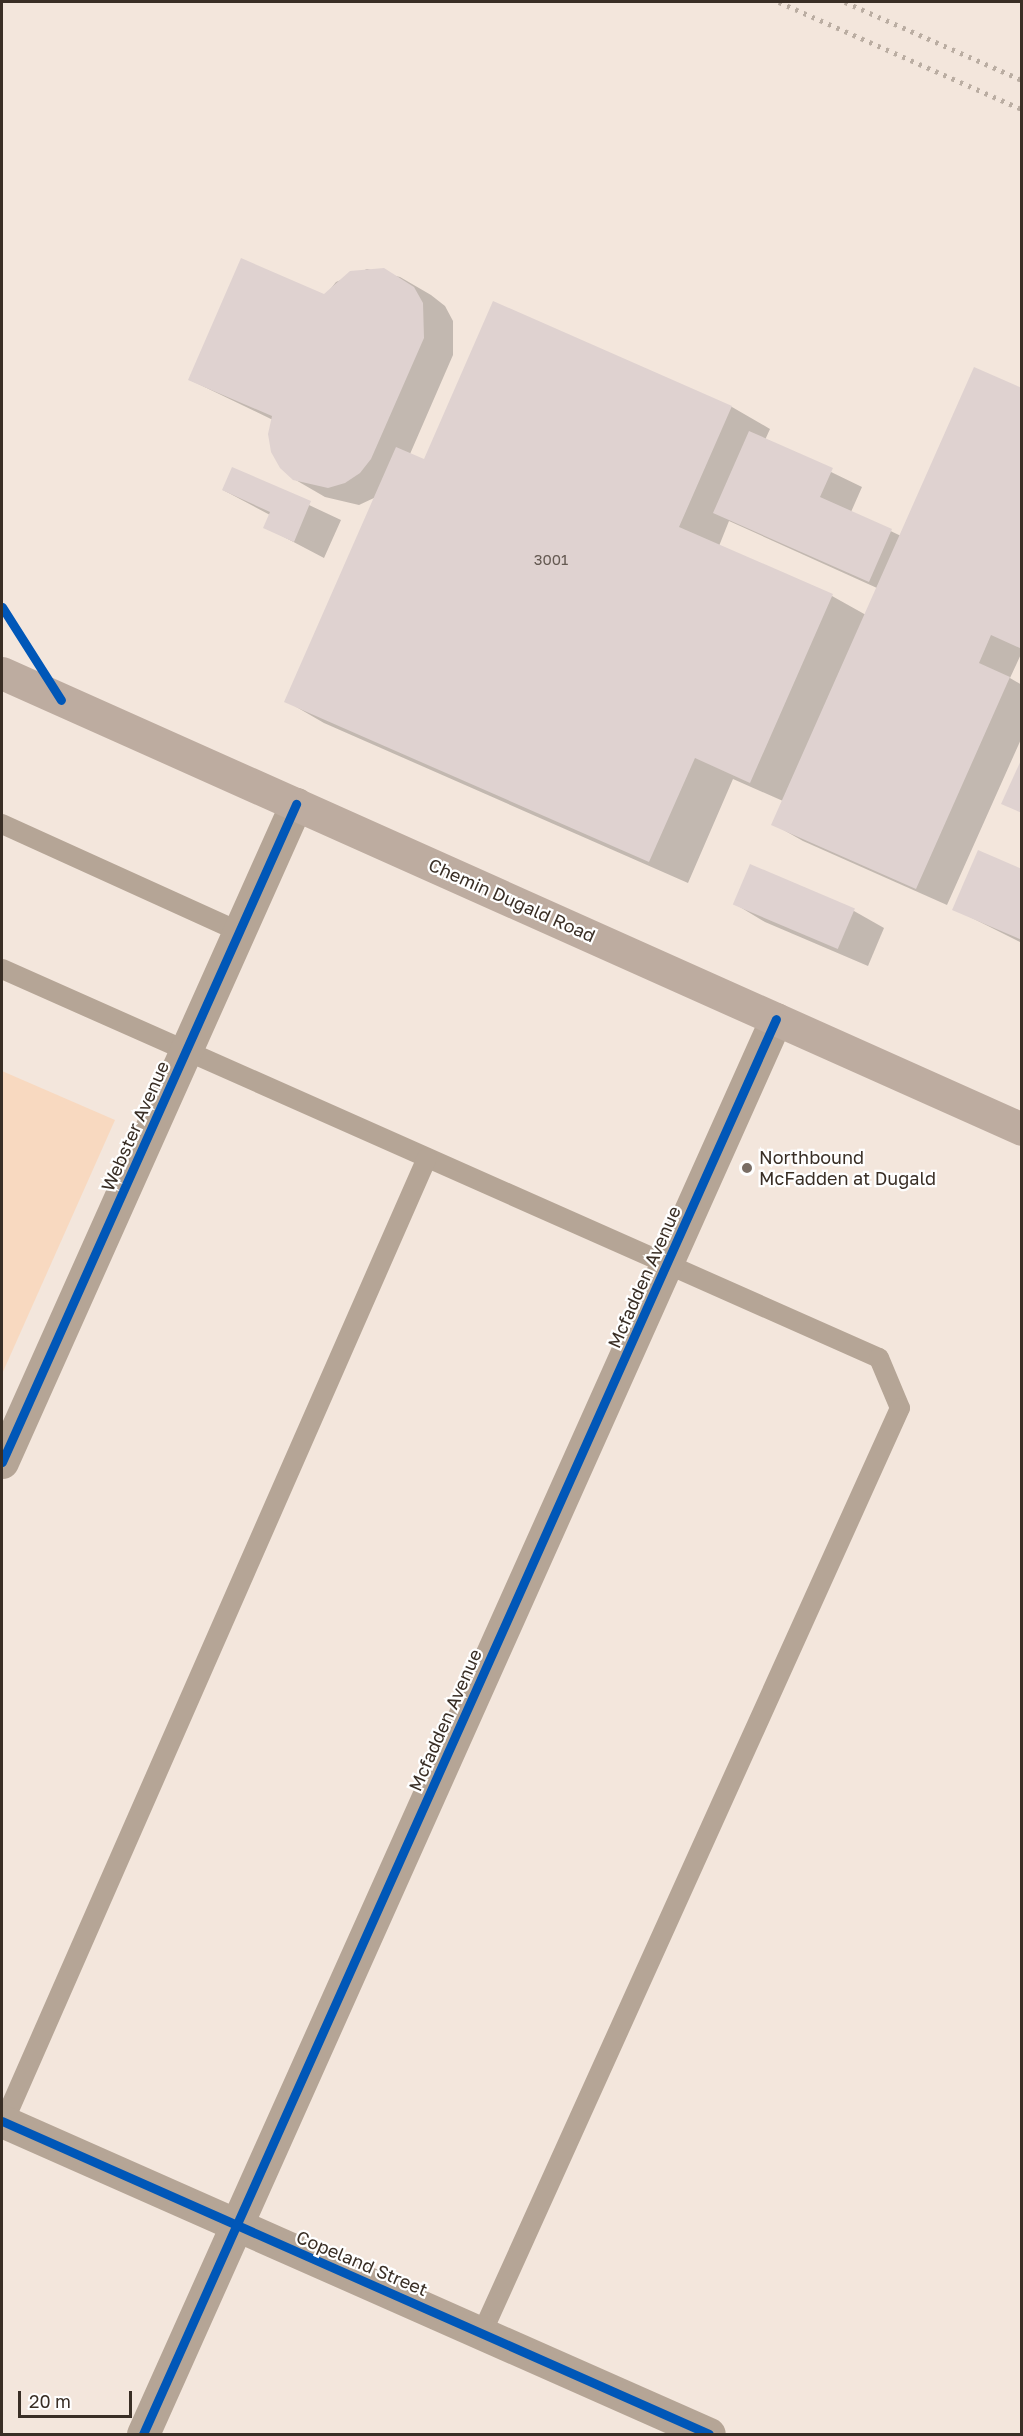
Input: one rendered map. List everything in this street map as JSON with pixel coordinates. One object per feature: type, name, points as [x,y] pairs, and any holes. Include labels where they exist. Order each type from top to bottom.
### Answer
[{"type":"main road","name":"Chemin Dugald Road","points":[[2,673],[1022,1129]]},
{"type":"street","name":"Webster Avenue","points":[[2,1462],[296,804]]},
{"type":"street","name":"Mcfadden Avenue","points":[[143,2434],[776,1019]]},
{"type":"street","name":"Copeland Street","points":[[2,2123],[709,2434]]},
{"type":"lane","points":[[2,824],[240,932]]},
{"type":"lane","points":[[2,969],[667,1266],[879,1358],[900,1408],[482,2333]]},
{"type":"lane","points":[[2,2123],[427,1158]]},
{"type":"shaded area","points":[[2,1071],[115,1120],[2,1374]]},
{"type":"building","points":[[241,258],[324,294],[350,271],[384,268],[414,287],[423,303],[424,338],[371,459],[360,473],[345,483],[328,488],[293,480],[280,468],[271,452],[268,434],[272,416],[188,380]]},
{"type":"building","points":[[493,301],[732,406],[679,527],[833,594],[750,783],[695,758],[649,862],[284,702],[396,447],[424,459]]},
{"type":"building","points":[[974,367],[1022,388],[1022,649],[991,635],[979,663],[1010,677],[916,889],[771,825]]},
{"type":"building","points":[[749,431],[833,468],[820,497],[892,529],[869,582],[713,513]]},
{"type":"building","points":[[232,467],[311,501],[294,542],[263,528],[270,512],[222,490]]},
{"type":"building","points":[[1022,758],[1022,813],[1001,804]]},
{"type":"building","points":[[978,850],[1022,869],[1022,940],[952,910]]},
{"type":"building","points":[[750,864],[855,909],[838,949],[733,905]]},
{"type":"railway","points":[[779,2],[1022,109]]},
{"type":"railway","points":[[845,2],[1022,80]]},
{"type":"cycle path","points":[[2,607],[61,700]]},
{"type":"cycle path","points":[[2,1462],[296,804]]},
{"type":"cycle path","points":[[143,2434],[776,1019]]},
{"type":"cycle path","points":[[2,2121],[709,2434]]},
{"type":"place","name":"Northbound McFadden at Dugald","points":[[747,1168]]}]
